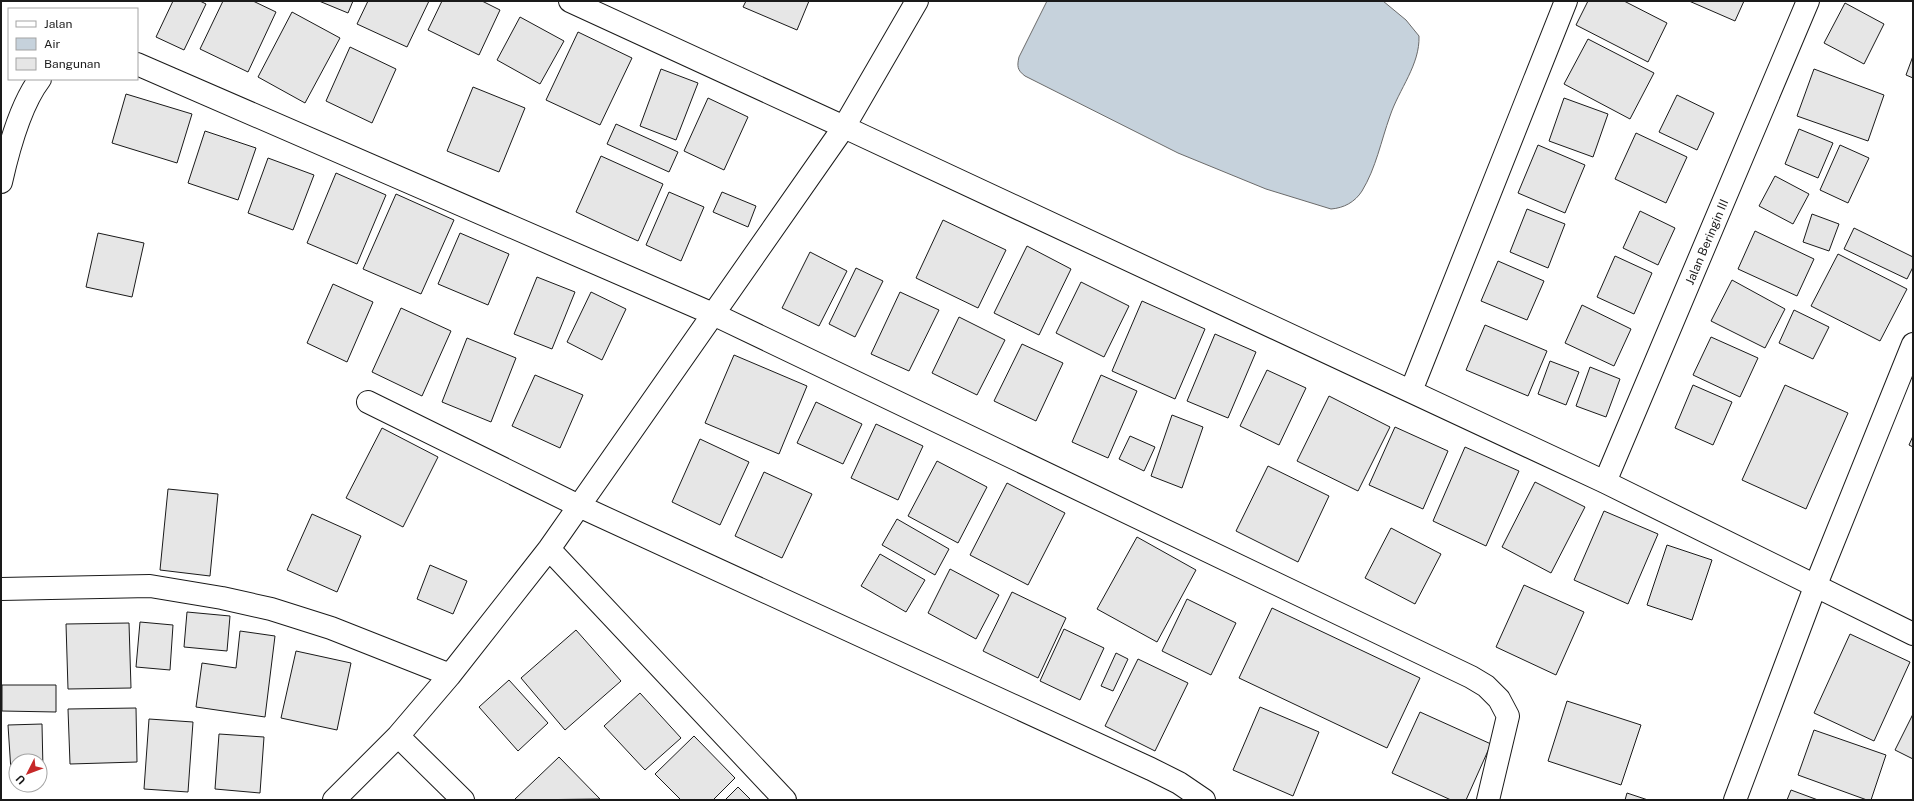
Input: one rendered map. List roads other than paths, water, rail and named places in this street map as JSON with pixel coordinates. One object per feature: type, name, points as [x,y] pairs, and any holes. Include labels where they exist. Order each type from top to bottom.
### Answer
[{"type":"street","points":[[570,1],[844,127],[1605,482],[1815,587],[1913,634]]},
{"type":"street","points":[[334,800],[398,736],[450,675],[549,548],[844,127],[917,1]]},
{"type":"street","points":[[1410,391],[1566,1]]},
{"type":"street","name":"Jalan Beringin III","points":[[1605,482],[1808,1]]},
{"type":"street","points":[[138,64],[713,314],[1471,677],[1486,686],[1499,699],[1508,716],[1488,800]]},
{"type":"street","points":[[1,182],[8,152],[28,99],[39,80]]},
{"type":"street","points":[[1735,800],[1815,587],[1913,344]]},
{"type":"street","points":[[368,402],[579,506],[1151,769],[1179,783],[1204,800]]},
{"type":"street","points":[[549,548],[785,800]]},
{"type":"street","points":[[1,589],[150,586],[222,598],[271,609],[331,628],[450,675]]},
{"type":"street","points":[[398,736],[462,800]]},
{"type":"water","points":[[1047,1],[1383,1],[1406,20],[1419,36],[1418,47],[1413,67],[1390,116],[1375,164],[1367,182],[1362,191],[1353,201],[1345,206],[1331,209],[1266,189],[1178,153],[1025,76],[1018,68],[1019,57]]}]
